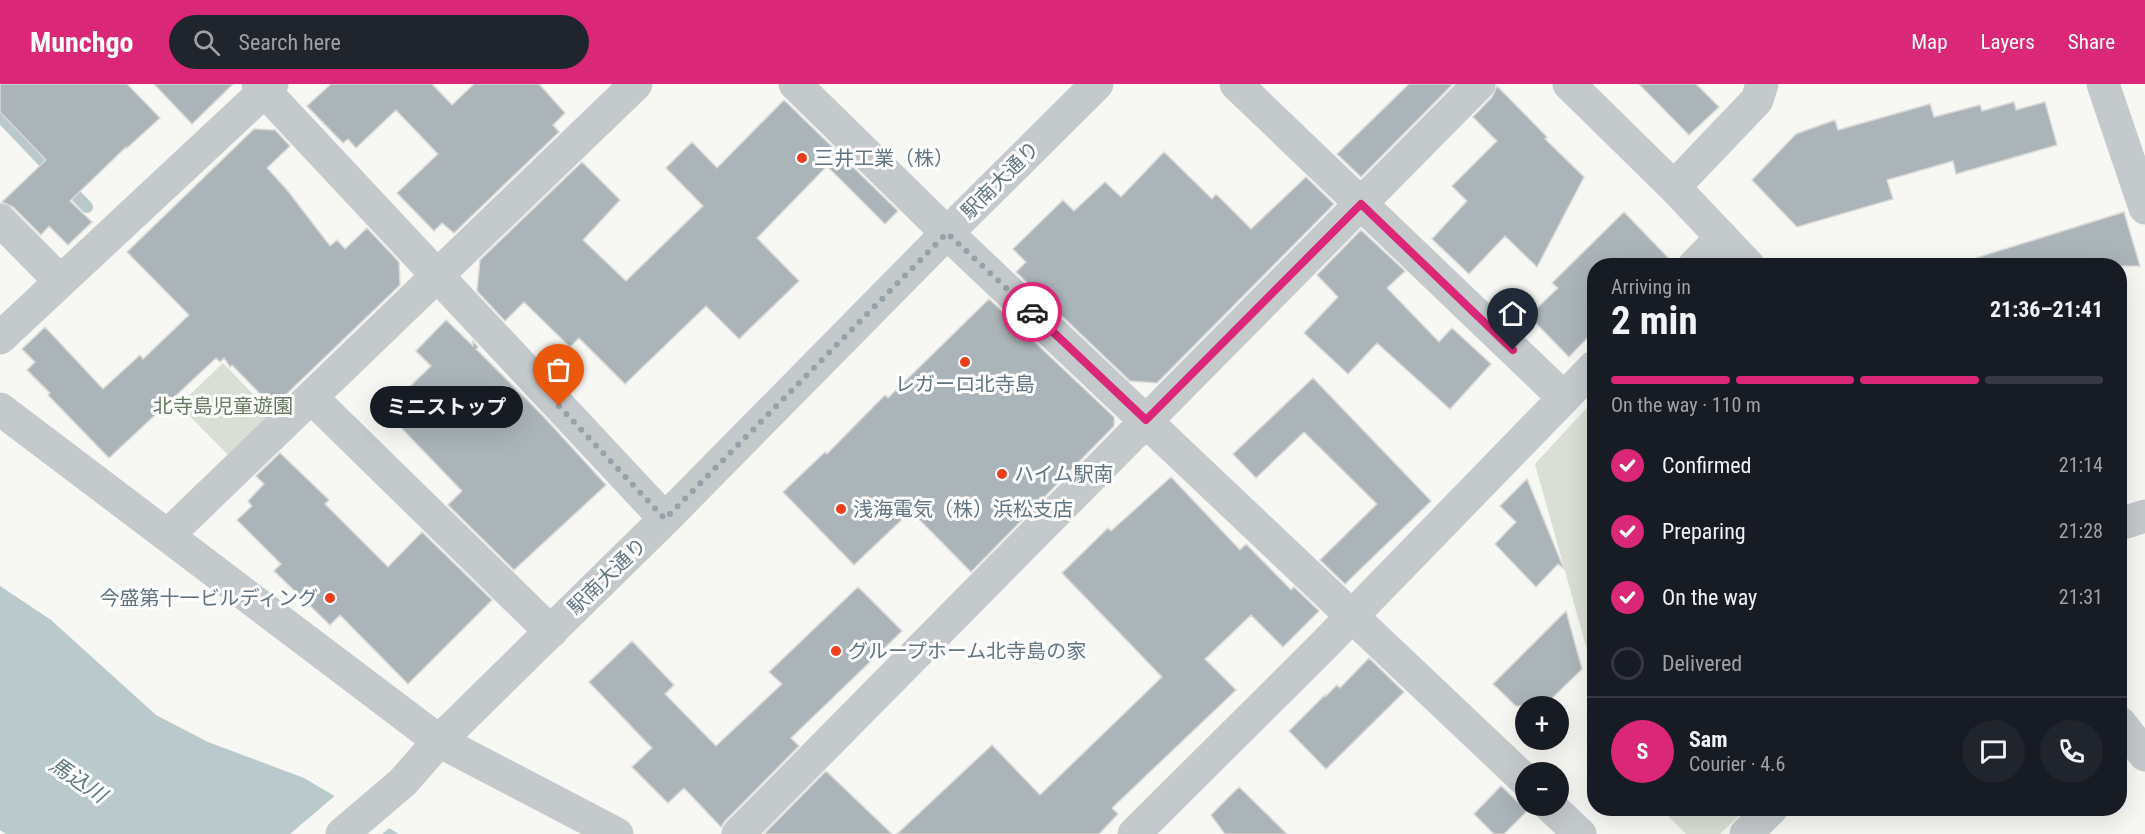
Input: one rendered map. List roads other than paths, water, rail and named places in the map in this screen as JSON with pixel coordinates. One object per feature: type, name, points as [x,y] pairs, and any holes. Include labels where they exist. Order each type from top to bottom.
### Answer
[{"type":"street","points":[[168,535],[636,84]]},
{"type":"street","name":"駅南大通り","points":[[342,834],[403,782],[439,741],[665,519],[1097,84]]},
{"type":"street","points":[[1236,84],[1564,398]]},
{"type":"street","points":[[738,834],[1479,84]]},
{"type":"street","points":[[1569,84],[1674,187],[1742,258]]},
{"type":"street","points":[[1674,187],[1757,100],[1762,84]]},
{"type":"street","points":[[2103,84],[2145,208]]},
{"type":"street","points":[[0,338],[265,86],[438,276],[665,519]]},
{"type":"street","points":[[804,87],[947,233],[1515,772]]},
{"type":"street","points":[[0,220],[60,281]]},
{"type":"street","points":[[1702,258],[1722,237]]},
{"type":"street","points":[[1134,834],[1352,616],[1587,374]]},
{"type":"street","points":[[312,398],[551,632]]},
{"type":"street","points":[[0,409],[439,741],[617,834]]},
{"type":"street","points":[[2127,522],[2145,516]]},
{"type":"street","points":[[2127,732],[2145,755]]},
{"type":"street","points":[[1561,816],[1580,834]]},
{"type":"street","points":[[1746,834],[1764,816]]},
{"type":"water","name":"馬込川","points":[[0,586],[51,620],[156,715],[208,742],[304,778],[399,834],[6,834],[0,830]]},
{"type":"waterway","points":[[0,116],[87,207]]},
{"type":"place","name":"三井工業（株）","points":[[802,158]]},
{"type":"place","name":"レガーロ北寺島","points":[[965,362]]},
{"type":"place","name":"ミニストップ","points":[[559,406]]},
{"type":"place","name":"ハイム駅南","points":[[1002,474]]},
{"type":"place","name":"浅海電気（株）浜松支店","points":[[841,509]]},
{"type":"place","name":"今盛第十一ビルディング","points":[[330,598]]},
{"type":"place","name":"グループホーム北寺島の家","points":[[836,651]]},
{"type":"park label","name":"北寺島児童遊園","points":[[223,406]]}]
